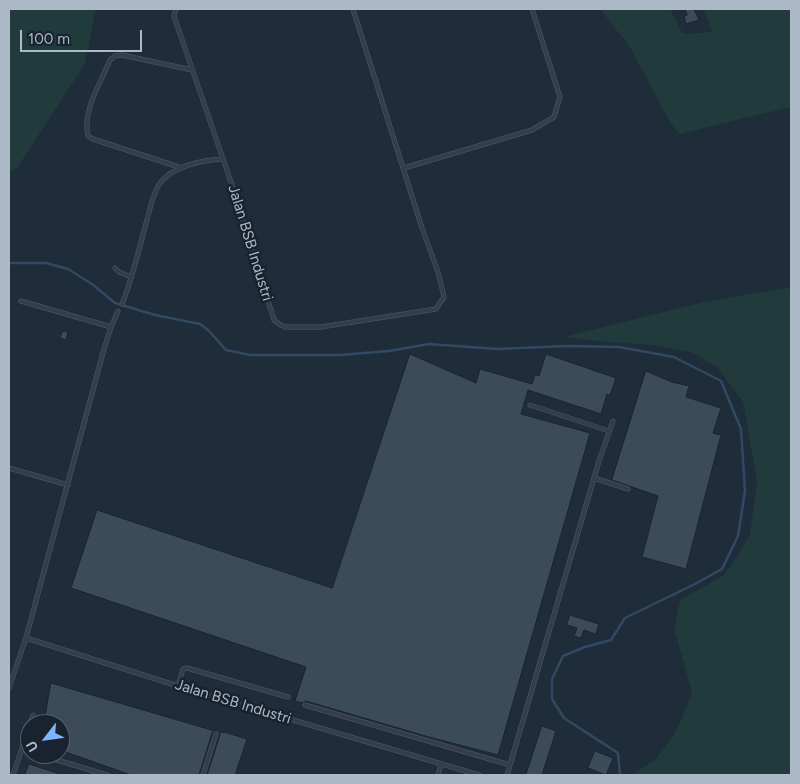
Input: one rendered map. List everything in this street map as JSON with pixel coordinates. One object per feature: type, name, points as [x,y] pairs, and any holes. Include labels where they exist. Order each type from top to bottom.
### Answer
[{"type":"lane","name":"Jalan BSB Industri","points":[[176,9],[174,16],[226,166],[274,320],[286,327],[321,327],[436,309],[444,297],[443,289],[404,168]]},
{"type":"lane","points":[[353,9],[404,168],[532,130],[554,117],[560,97],[532,9]]},
{"type":"lane","points":[[182,168],[93,139],[88,136],[86,128],[90,107],[110,60],[115,56],[122,54],[192,70]]},
{"type":"lane","points":[[122,304],[132,277],[159,184],[182,168],[208,159],[223,159]]},
{"type":"lane","points":[[115,268],[119,272],[132,277]]},
{"type":"lane","points":[[22,301],[111,326]]},
{"type":"lane","points":[[9,688],[26,638],[111,326],[118,311]]},
{"type":"lane","points":[[530,405],[610,431]]},
{"type":"lane","points":[[507,775],[594,478],[613,421]]},
{"type":"lane","points":[[9,468],[68,485]]},
{"type":"lane","points":[[594,478],[628,488]]},
{"type":"lane","name":"Jalan BSB Industri","points":[[26,638],[178,686],[479,775]]},
{"type":"lane","points":[[178,686],[183,670],[187,668],[288,697]]},
{"type":"lane","points":[[305,705],[510,765]]},
{"type":"lane","points":[[203,775],[216,734]]},
{"type":"lane","points":[[13,775],[20,755]]},
{"type":"lane","points":[[70,764],[107,775]]},
{"type":"lane","points":[[438,775],[441,764]]},
{"type":"green space","points":[[9,9],[96,9],[85,64],[17,168],[9,172]]},
{"type":"green space","points":[[600,9],[670,9],[683,34],[712,32],[704,9],[791,9],[791,107],[679,134],[670,122],[629,46]]},
{"type":"green space","points":[[791,287],[791,775],[636,775],[635,773],[655,760],[673,736],[692,692],[674,628],[680,600],[724,575],[736,558],[750,534],[757,481],[743,402],[717,367],[693,353],[653,345],[564,337],[704,302]]},
{"type":"building","points":[[685,9],[694,9],[699,20],[686,24],[684,16],[687,15]]},
{"type":"building","points":[[63,331],[68,332],[66,340],[60,338]]},
{"type":"building","points":[[410,354],[476,383],[480,369],[532,384],[535,375],[539,376],[546,354],[616,378],[610,395],[607,394],[601,414],[528,390],[521,414],[590,433],[498,755],[306,701],[302,703],[295,701],[306,667],[71,588],[97,510],[332,588]]},
{"type":"building","points":[[646,371],[672,382],[689,386],[686,397],[721,408],[713,433],[721,435],[686,569],[642,557],[658,496],[612,480]]},
{"type":"building","points":[[570,615],[599,624],[596,634],[584,630],[581,638],[574,636],[577,628],[567,625]]},
{"type":"building","points":[[51,683],[215,731],[212,733],[199,775],[131,775],[70,754],[70,714],[46,714]]},
{"type":"building","points":[[542,726],[556,731],[542,775],[526,775]]},
{"type":"building","points":[[219,732],[247,739],[235,775],[207,775],[220,735]]},
{"type":"building","points":[[595,751],[613,758],[606,775],[588,768]]},
{"type":"building","points":[[29,764],[60,774],[60,775],[25,775]]},
{"type":"waterway","points":[[9,263],[46,263],[68,269],[92,284],[115,303],[155,315],[200,324],[226,350],[250,355],[340,355],[389,351],[429,344],[497,349],[567,346],[619,347],[674,357],[721,381],[741,429],[745,491],[738,536],[722,569],[625,618],[611,640],[585,647],[563,656],[552,679],[552,699],[564,718],[618,753],[620,775]]}]
